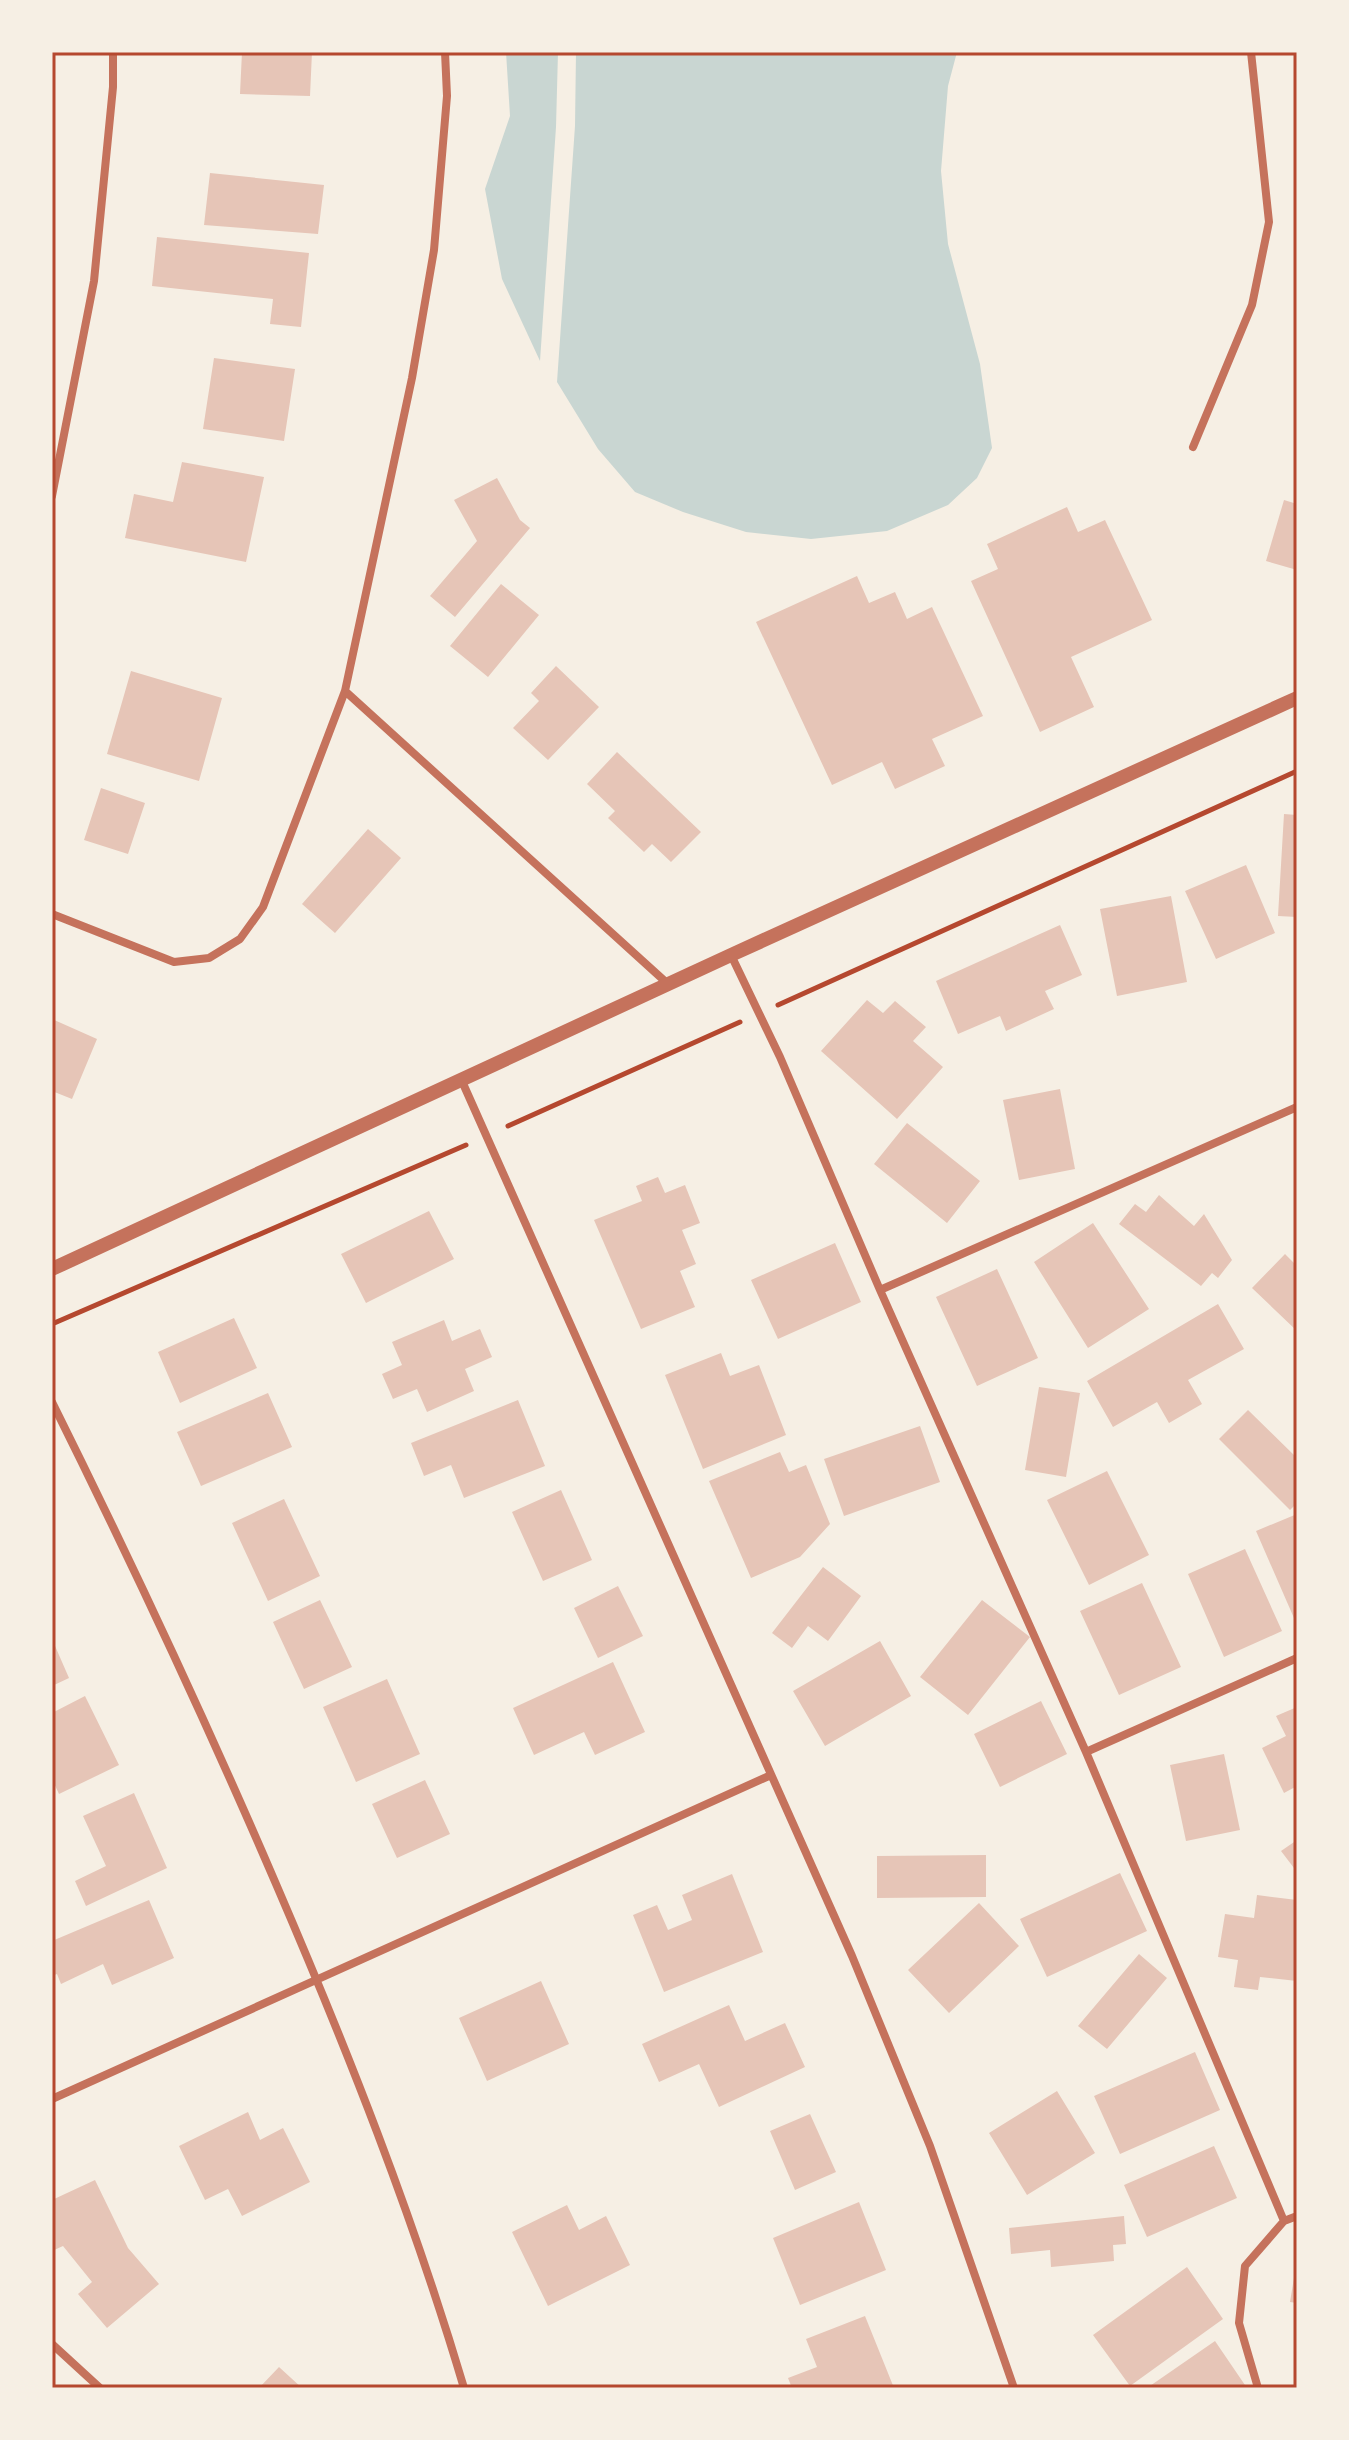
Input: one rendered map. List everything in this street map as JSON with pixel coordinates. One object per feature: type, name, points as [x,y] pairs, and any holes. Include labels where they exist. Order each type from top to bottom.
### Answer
[{"type":"street","points":[[52,496],[94,281],[113,87],[113,52]]},
{"type":"street","points":[[52,914],[174,962],[209,958],[240,939],[263,907],[345,691],[412,378],[434,250],[447,96],[445,52]]},
{"type":"street","points":[[1193,447],[1252,305],[1269,222],[1251,52]]},
{"type":"street","points":[[345,691],[668,984]]},
{"type":"street","points":[[52,1269],[1297,698]]},
{"type":"street","points":[[731,955],[1086,1752],[1284,2221]]},
{"type":"street","points":[[461,1079],[852,1956],[930,2146],[1014,2388]]},
{"type":"street","points":[[880,1290],[1297,1107]]},
{"type":"street","points":[[52,1402],[211,1734],[317,1979],[385,2150],[441,2310],[464,2388]]},
{"type":"street","points":[[1086,1752],[1297,1658]]},
{"type":"street","points":[[52,2099],[771,1775]]},
{"type":"street","points":[[1258,2388],[1239,2323],[1245,2266],[1284,2221],[1297,2216]]},
{"type":"street","points":[[52,2344],[100,2388]]},
{"type":"path","points":[[52,1324],[486,1136],[1297,771]]},
{"type":"shaded area","points":[[506,52],[558,52],[540,361],[502,279],[485,189],[510,116]]},
{"type":"shaded area","points":[[576,52],[957,52],[948,86],[941,171],[948,244],[980,364],[992,448],[977,478],[948,505],[887,531],[811,539],[746,532],[683,512],[635,492],[598,449],[557,382],[575,126]]},
{"type":"building","points":[[242,52],[312,52],[310,96],[240,94]]},
{"type":"building","points":[[210,173],[324,185],[318,234],[204,225]]},
{"type":"building","points":[[157,237],[309,253],[301,327],[270,324],[273,299],[152,286]]},
{"type":"building","points":[[214,358],[295,369],[284,441],[203,429]]},
{"type":"building","points":[[182,462],[264,477],[246,562],[125,538],[134,494],[173,502]]},
{"type":"building","points":[[497,478],[520,520],[530,528],[455,617],[430,596],[477,541],[454,500]]},
{"type":"building","points":[[1284,500],[1297,504],[1297,570],[1266,561]]},
{"type":"building","points":[[1067,507],[1078,532],[1105,520],[1152,620],[1071,657],[1094,707],[1040,732],[971,581],[998,569],[987,544]]},
{"type":"building","points":[[857,576],[869,603],[895,592],[907,619],[932,607],[983,716],[932,739],[945,766],[895,789],[882,762],[832,785],[756,622]]},
{"type":"building","points":[[501,584],[539,615],[488,677],[450,646]]},
{"type":"building","points":[[556,666],[599,707],[548,760],[513,728],[539,701],[531,693]]},
{"type":"building","points":[[131,671],[222,698],[199,781],[107,754]]},
{"type":"building","points":[[617,752],[701,832],[671,862],[652,844],[644,852],[608,818],[615,811],[587,784]]},
{"type":"building","points":[[101,788],[145,803],[128,854],[84,840]]},
{"type":"building","points":[[1284,814],[1297,815],[1297,917],[1278,916]]},
{"type":"building","points":[[368,829],[401,858],[335,933],[302,904]]},
{"type":"building","points":[[1246,865],[1275,933],[1216,959],[1185,891]]},
{"type":"building","points":[[1171,896],[1187,982],[1117,996],[1100,909]]},
{"type":"building","points":[[1060,925],[1082,975],[1045,991],[1054,1009],[1006,1031],[1000,1016],[958,1034],[936,981]]},
{"type":"building","points":[[867,1000],[883,1013],[895,1001],[926,1027],[913,1041],[943,1067],[897,1119],[821,1051]]},
{"type":"building","points":[[52,1019],[97,1039],[72,1099],[52,1091]]},
{"type":"building","points":[[1060,1089],[1075,1169],[1019,1180],[1003,1100]]},
{"type":"building","points":[[907,1123],[980,1181],[947,1223],[874,1164]]},
{"type":"building","points":[[658,1177],[665,1193],[685,1185],[700,1223],[682,1230],[696,1264],[680,1271],[695,1307],[641,1329],[594,1220],[642,1201],[636,1186]]},
{"type":"building","points":[[1159,1195],[1194,1226],[1204,1214],[1232,1260],[1218,1278],[1212,1273],[1201,1286],[1119,1224],[1135,1204],[1146,1212]]},
{"type":"building","points":[[429,1211],[454,1259],[366,1303],[341,1254]]},
{"type":"building","points":[[1093,1223],[1149,1309],[1088,1348],[1034,1262]]},
{"type":"building","points":[[835,1243],[861,1302],[778,1339],[751,1280]]},
{"type":"building","points":[[1285,1254],[1297,1266],[1297,1331],[1252,1288]]},
{"type":"building","points":[[997,1269],[1038,1358],[977,1386],[936,1297]]},
{"type":"building","points":[[1218,1304],[1244,1349],[1188,1380],[1202,1404],[1169,1423],[1157,1402],[1113,1427],[1087,1381]]},
{"type":"building","points":[[234,1318],[257,1368],[180,1403],[158,1352]]},
{"type":"building","points":[[444,1320],[452,1341],[480,1329],[492,1357],[465,1369],[474,1391],[427,1412],[417,1389],[393,1399],[382,1374],[402,1365],[392,1342]]},
{"type":"building","points":[[721,1353],[730,1376],[759,1365],[786,1435],[703,1469],[665,1375]]},
{"type":"building","points":[[1039,1387],[1080,1393],[1066,1477],[1025,1470]]},
{"type":"building","points":[[268,1393],[292,1447],[201,1486],[177,1432]]},
{"type":"building","points":[[518,1400],[545,1466],[464,1498],[451,1465],[424,1476],[411,1443]]},
{"type":"building","points":[[1248,1410],[1297,1458],[1297,1503],[1290,1510],[1219,1439]]},
{"type":"building","points":[[920,1426],[940,1482],[844,1516],[824,1459]]},
{"type":"building","points":[[780,1452],[789,1472],[806,1465],[830,1524],[800,1557],[751,1578],[709,1481]]},
{"type":"building","points":[[1107,1471],[1149,1555],[1089,1585],[1047,1500]]},
{"type":"building","points":[[561,1490],[592,1560],[543,1581],[512,1512]]},
{"type":"building","points":[[284,1499],[320,1576],[268,1601],[232,1523]]},
{"type":"building","points":[[1297,1514],[1297,1625],[1256,1531]]},
{"type":"building","points":[[1245,1549],[1282,1631],[1224,1657],[1188,1574]]},
{"type":"building","points":[[823,1567],[861,1596],[828,1641],[808,1626],[792,1648],[772,1633]]},
{"type":"building","points":[[1142,1583],[1181,1667],[1119,1695],[1080,1611]]},
{"type":"building","points":[[618,1586],[643,1636],[598,1658],[574,1608]]},
{"type":"building","points":[[320,1600],[352,1667],[304,1689],[273,1622]]},
{"type":"building","points":[[982,1600],[1030,1637],[968,1715],[920,1677]]},
{"type":"building","points":[[52,1639],[69,1678],[52,1686]]},
{"type":"building","points":[[880,1641],[911,1696],[825,1746],[793,1691]]},
{"type":"building","points":[[613,1662],[645,1732],[595,1755],[584,1732],[534,1755],[513,1708]]},
{"type":"building","points":[[387,1679],[420,1754],[356,1782],[323,1707]]},
{"type":"building","points":[[85,1696],[119,1765],[59,1794],[52,1779],[52,1713]]},
{"type":"building","points":[[1041,1701],[1067,1754],[1000,1787],[974,1734]]},
{"type":"building","points":[[1297,1707],[1297,1786],[1284,1793],[1262,1748],[1286,1736],[1276,1716]]},
{"type":"building","points":[[1224,1754],[1240,1830],[1186,1841],[1170,1765]]},
{"type":"building","points":[[425,1780],[450,1834],[397,1858],[372,1804]]},
{"type":"building","points":[[134,1793],[167,1868],[86,1906],[75,1881],[106,1866],[83,1816]]},
{"type":"building","points":[[1297,1840],[1297,1872],[1281,1851]]},
{"type":"building","points":[[986,1855],[986,1897],[877,1898],[877,1856]]},
{"type":"building","points":[[1120,1873],[1147,1931],[1047,1977],[1020,1919]]},
{"type":"building","points":[[732,1874],[763,1952],[664,1992],[633,1915],[657,1905],[668,1930],[692,1920],[682,1895]]},
{"type":"building","points":[[1257,1895],[1297,1900],[1297,1981],[1260,1977],[1258,1990],[1234,1987],[1238,1960],[1218,1957],[1225,1914],[1254,1918]]},
{"type":"building","points":[[149,1900],[174,1958],[112,1985],[103,1964],[61,1984],[57,1974],[52,1976],[52,1941]]},
{"type":"building","points":[[979,1903],[1019,1946],[949,2013],[908,1970]]},
{"type":"building","points":[[1139,1954],[1167,1978],[1107,2049],[1078,2026]]},
{"type":"building","points":[[541,1981],[569,2044],[487,2081],[459,2018]]},
{"type":"building","points":[[729,2005],[745,2041],[785,2023],[805,2067],[719,2107],[699,2064],[659,2082],[642,2044]]},
{"type":"building","points":[[1195,2052],[1220,2110],[1120,2154],[1094,2096]]},
{"type":"building","points":[[1057,2091],[1095,2153],[1027,2195],[989,2133]]},
{"type":"building","points":[[248,2112],[260,2140],[283,2128],[310,2182],[242,2216],[228,2189],[205,2200],[179,2146]]},
{"type":"building","points":[[810,2114],[836,2172],[795,2190],[770,2131]]},
{"type":"building","points":[[1214,2146],[1237,2198],[1147,2237],[1124,2185]]},
{"type":"building","points":[[95,2180],[128,2248],[159,2284],[107,2328],[78,2294],[92,2282],[63,2246],[52,2251],[52,2200]]},
{"type":"building","points":[[859,2202],[886,2270],[800,2305],[773,2238]]},
{"type":"building","points":[[567,2205],[579,2230],[606,2216],[630,2265],[548,2306],[512,2232]]},
{"type":"building","points":[[1124,2216],[1126,2244],[1113,2245],[1114,2261],[1051,2267],[1050,2250],[1011,2254],[1009,2228]]},
{"type":"building","points":[[1187,2267],[1223,2319],[1130,2386],[1093,2335]]},
{"type":"building","points":[[1297,2273],[1297,2303],[1290,2302]]},
{"type":"building","points":[[865,2316],[894,2388],[792,2388],[788,2378],[817,2367],[806,2339]]},
{"type":"building","points":[[1215,2341],[1247,2388],[1147,2388]]},
{"type":"building","points":[[279,2367],[302,2388],[259,2388]]}]
